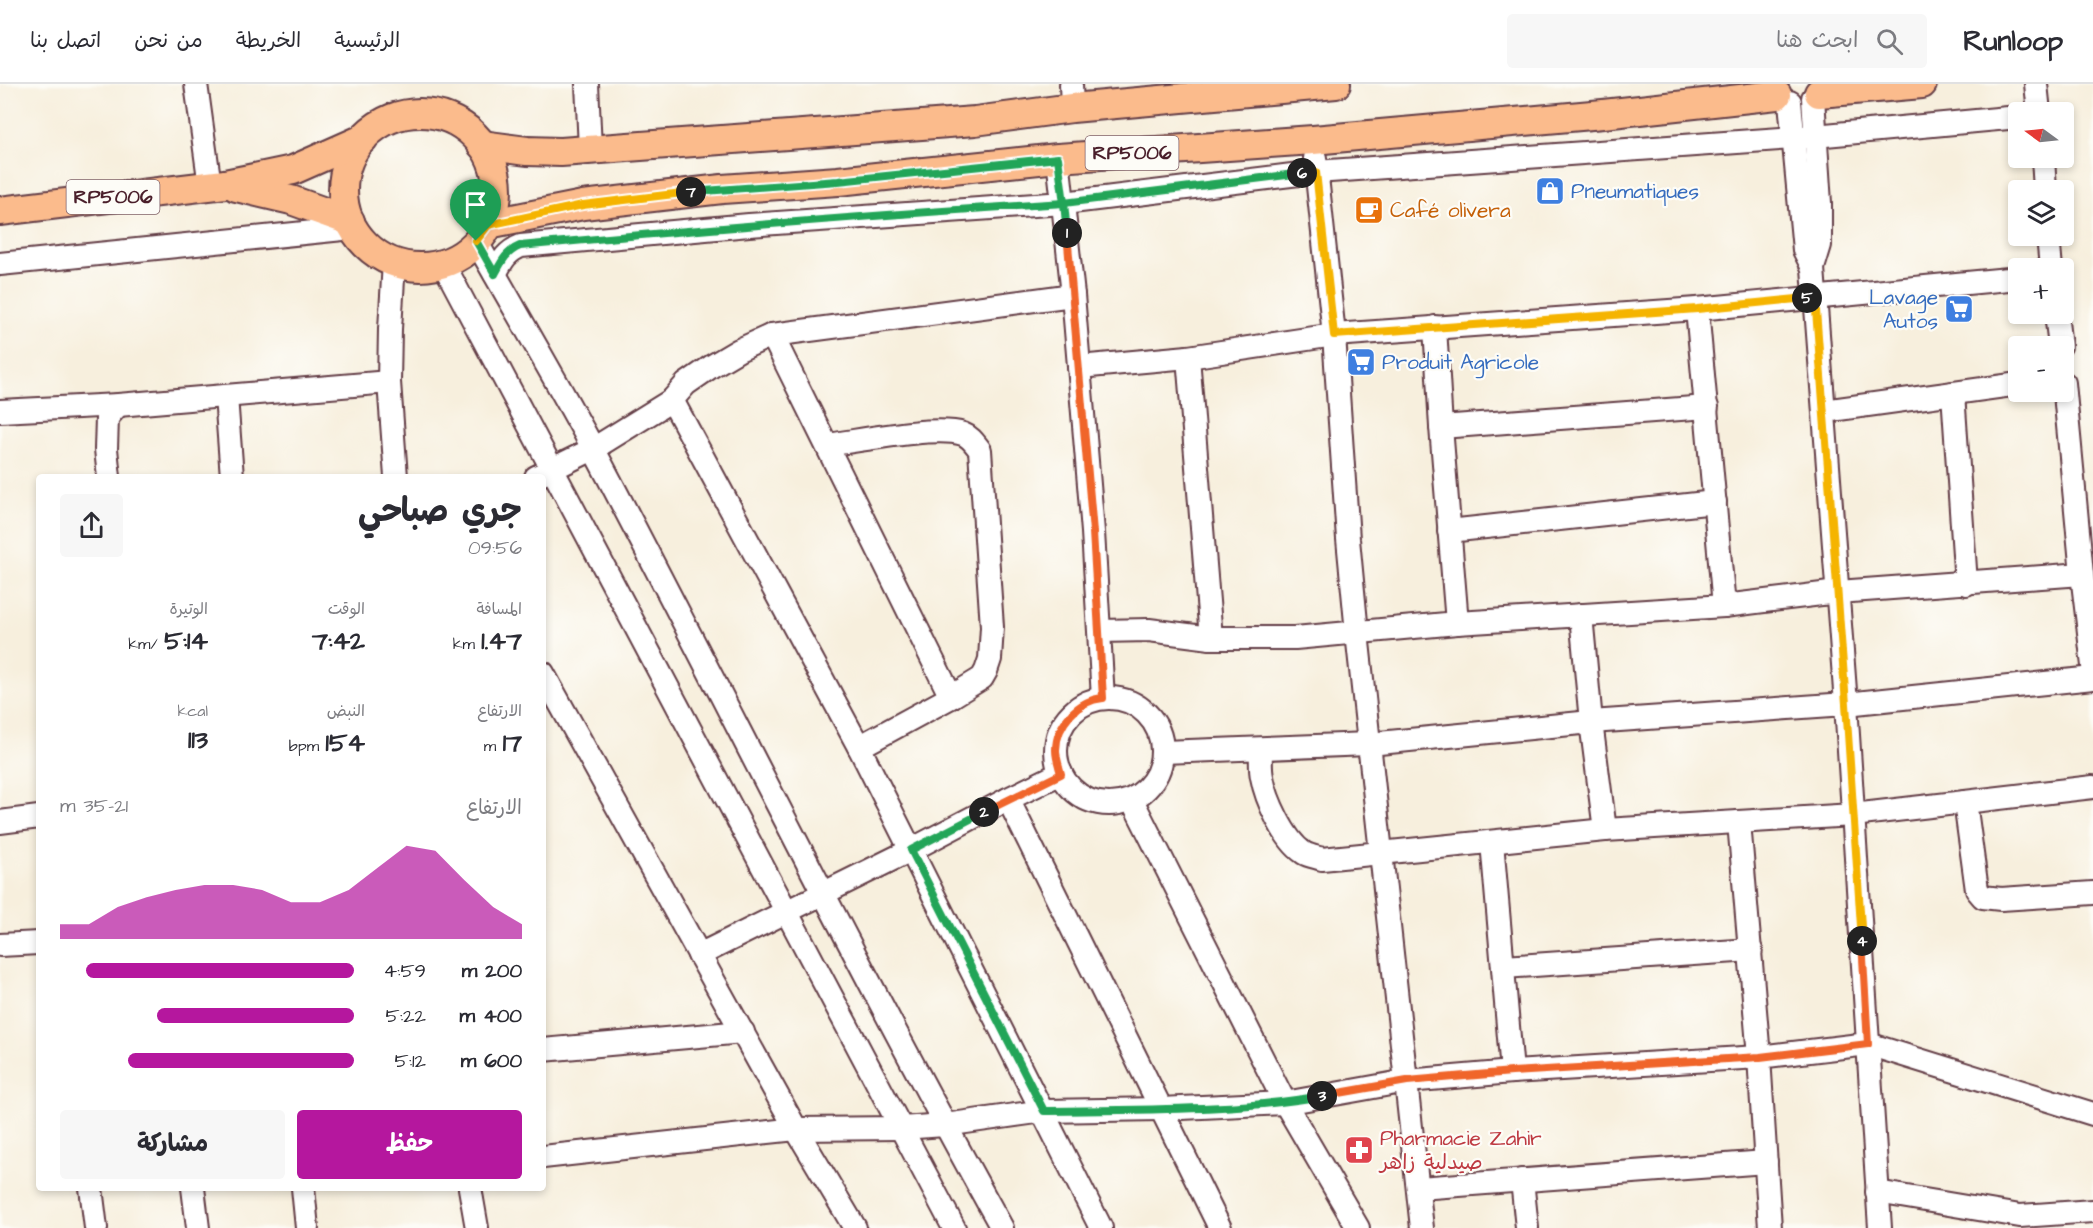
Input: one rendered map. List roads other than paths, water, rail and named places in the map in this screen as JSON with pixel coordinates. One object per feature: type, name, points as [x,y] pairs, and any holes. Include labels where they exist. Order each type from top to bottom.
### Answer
[{"type":"main road","name":"RP5006","points":[[482,145],[527,151],[561,152],[975,121],[1072,96],[1336,84]]},
{"type":"main road","name":"RP5006","points":[[482,233],[595,203],[722,189],[838,181],[1058,158],[1313,140],[1603,114],[1799,93],[1922,84]]},
{"type":"main road","name":"RP5006","points":[[409,114],[427,114],[444,117],[460,125],[482,145],[492,164],[496,189],[495,205],[482,233],[461,255],[443,263],[421,267],[394,262],[373,251],[352,224],[344,202],[345,175],[352,156],[363,139],[376,127],[409,114]]},
{"type":"main road","name":"RP5006","points":[[0,211],[218,185],[293,170],[363,139]]},
{"type":"main road","name":"RP5006","points":[[218,185],[271,193],[352,224]]},
{"type":"street","points":[[196,84],[218,185]]},
{"type":"street","points":[[587,84],[590,149]]},
{"type":"street","points":[[2036,84],[2038,102]]},
{"type":"street","points":[[1799,93],[1816,136],[1820,245],[1812,268]]},
{"type":"street","points":[[1799,93],[1793,138],[1804,250],[1812,268],[1815,297],[1846,704],[1880,1228]]},
{"type":"street","points":[[495,274],[502,259],[510,251],[520,246],[749,225],[1064,203],[1316,172],[1793,138],[2008,118]]},
{"type":"street","points":[[1313,140],[1334,335],[1357,633],[1422,1228]]},
{"type":"street","points":[[1058,158],[1073,295],[1100,632],[1103,698]]},
{"type":"street","points":[[0,264],[352,224]]},
{"type":"street","points":[[482,233],[495,274],[593,450],[822,893],[1002,1228]]},
{"type":"street","points":[[394,262],[389,382],[396,474]]},
{"type":"street","points":[[443,263],[544,473],[593,450],[672,400],[686,384],[739,350],[772,335],[1073,295]]},
{"type":"street","points":[[1079,367],[1188,357],[1334,335],[1697,309],[2008,279]]},
{"type":"street","points":[[1697,309],[1724,606]]},
{"type":"street","points":[[1435,327],[1440,427],[1457,624]]},
{"type":"street","points":[[772,335],[951,697]]},
{"type":"street","points":[[1188,357],[1211,638]]},
{"type":"street","points":[[0,411],[118,405],[389,382]]},
{"type":"street","points":[[1824,411],[2008,386]]},
{"type":"street","points":[[1953,393],[1966,584]]},
{"type":"street","points":[[226,396],[232,474]]},
{"type":"street","points":[[672,400],[859,747],[1101,1228]]},
{"type":"street","points":[[2066,402],[2093,666]]},
{"type":"street","points":[[109,474],[106,449],[107,418],[118,405]]},
{"type":"street","points":[[1440,427],[1707,406]]},
{"type":"street","points":[[827,445],[935,431],[966,435],[980,450],[992,627],[990,659],[982,678],[859,747]]},
{"type":"street","points":[[546,477],[786,911],[954,1228]]},
{"type":"street","points":[[1449,531],[1715,502]]},
{"type":"street","points":[[1100,632],[1149,630],[1211,638],[1295,638],[1457,624],[1724,606],[1838,592],[2082,574]]},
{"type":"street","points":[[1581,615],[1591,722],[1605,830]]},
{"type":"street","points":[[546,678],[796,1129],[855,1228]]},
{"type":"street","points":[[1163,752],[1369,744],[1591,722],[1846,704],[2093,678]]},
{"type":"street","points":[[1103,698],[1122,699],[1133,703],[1152,718],[1158,729],[1163,752],[1157,775],[1142,794],[1132,800],[1108,805],[1096,803],[1075,792],[1061,774],[1056,750],[1062,727],[1077,709],[1088,702],[1103,698]]},
{"type":"street","points":[[1261,749],[1261,775],[1269,800],[1294,844],[1305,853],[1322,859],[1605,830],[1853,815],[2093,787]]},
{"type":"street","points":[[699,955],[1061,774]]},
{"type":"street","points":[[1008,799],[1220,1228]]},
{"type":"street","points":[[1132,800],[1285,1103],[1358,1228]]},
{"type":"street","points":[[1965,802],[1977,890],[1983,897],[2001,899],[2093,893]]},
{"type":"street","points":[[0,822],[36,818]]},
{"type":"street","points":[[1739,822],[1760,1057],[1770,1228]]},
{"type":"street","points":[[1492,842],[1512,1072]]},
{"type":"street","points":[[0,945],[36,943]]},
{"type":"street","points":[[1504,968],[1751,950]]},
{"type":"street","points":[[546,1050],[743,1032]]},
{"type":"street","points":[[546,1157],[796,1129],[945,1125],[1044,1111],[1161,1109],[1285,1103],[1407,1081],[1512,1072],[1760,1057],[1868,1044],[2093,1114]]},
{"type":"street","points":[[1419,1188],[1766,1162]]},
{"type":"street","points":[[1522,1180],[1527,1228]]},
{"type":"street","points":[[91,1191],[96,1228]]},
{"type":"street","points":[[194,1191],[198,1228]]},
{"type":"street","points":[[303,1191],[307,1228]]},
{"type":"street","points":[[471,1191],[477,1228]]},
{"type":"street","points":[[1877,1192],[2020,1215],[2093,1211]]},
{"type":"place","name":"Pneumatiques","points":[[1550,191]]},
{"type":"place","name":"Café olivera","points":[[1369,210]]},
{"type":"place","name":"Lavage Autos","points":[[1959,309]]},
{"type":"place","name":"Produit Agricole","points":[[1361,362]]},
{"type":"place","name":"Pharmacie Zahir صيدلية زاهر","points":[[1359,1150]]}]
